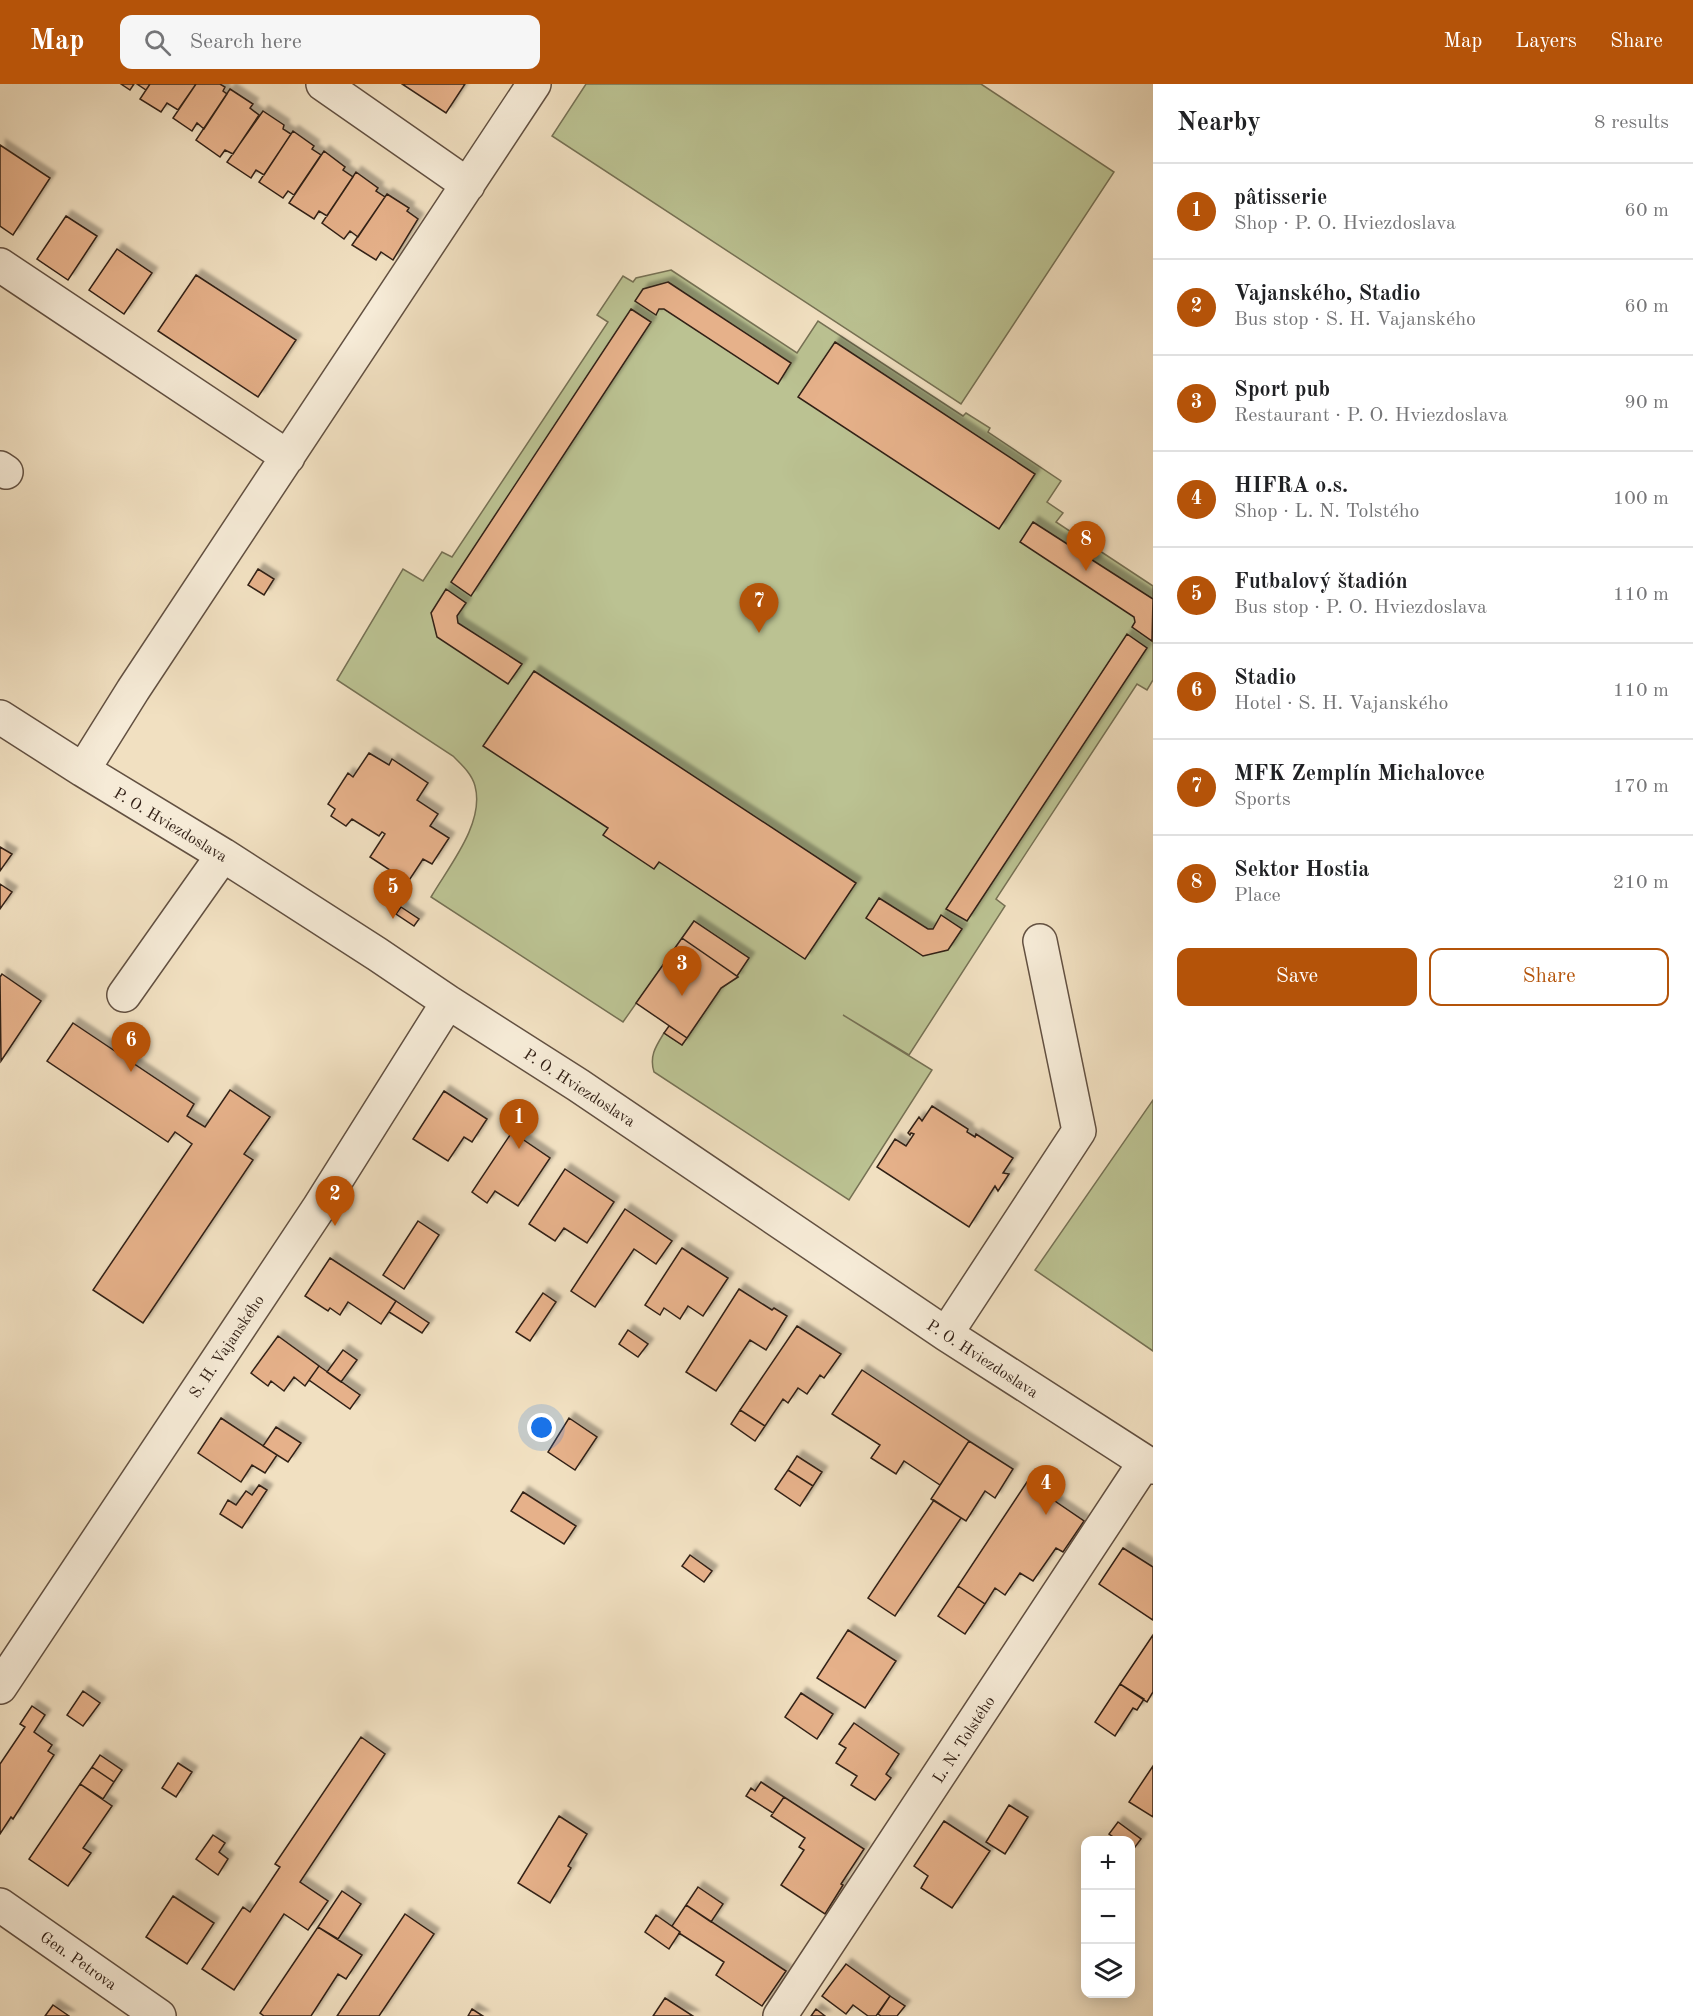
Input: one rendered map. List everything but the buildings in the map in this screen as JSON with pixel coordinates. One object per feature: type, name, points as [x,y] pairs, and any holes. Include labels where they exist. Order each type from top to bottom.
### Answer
[{"type":"street","points":[[323,84],[468,185]]},
{"type":"street","points":[[83,770],[133,690],[534,84]]},
{"type":"street","points":[[0,266],[288,457]]},
{"type":"street","name":"P. O. Hviezdoslava","points":[[0,717],[223,855],[578,1085],[946,1334],[1149,1465]]},
{"type":"street","points":[[124,994],[223,855]]},
{"type":"street","points":[[946,1334],[1079,1131],[1040,941]]},
{"type":"street","name":"S. H. Vajanského","points":[[0,1687],[318,1209],[448,1002]]},
{"type":"street","name":"L. N. Tolstého","points":[[780,2016],[1149,1465]]},
{"type":"street","name":"Gen. Petrova","points":[[0,1905],[159,2016]]},
{"type":"green space","points":[[586,84],[981,84],[1114,172],[961,404],[552,136]]},
{"type":"green space","points":[[671,270],[797,353],[818,321],[963,416],[966,413],[990,428],[988,432],[1061,481],[1047,502],[1063,513],[1056,522],[1153,586],[1153,680],[1147,690],[1137,684],[996,899],[1005,906],[909,1055],[843,1015],[932,1070],[849,1200],[654,1072],[653,1056],[664,1033],[682,1045],[721,988],[738,977],[748,958],[694,921],[623,1022],[431,897],[470,829],[477,800],[474,782],[453,756],[337,680],[403,569],[423,581],[442,552],[452,557],[608,322],[597,315],[623,276],[633,282],[636,278]]},
{"type":"green space","points":[[1153,1100],[1153,1351],[1035,1270]]},
{"type":"place","name":"Sektor Hostia","points":[[1086,571]]},
{"type":"place","name":"MFK Zemplín Michalovce","points":[[759,633]]},
{"type":"place","name":"Futbalový štadión","points":[[393,919]]},
{"type":"place","name":"Sport pub","points":[[682,996]]},
{"type":"place","name":"Stadio","points":[[131,1072]]},
{"type":"place","name":"pâtisserie","points":[[519,1149]]},
{"type":"place","name":"Vajanského, Stadio","points":[[335,1226]]},
{"type":"place","name":"HIFRA o.s.","points":[[1046,1515]]}]
